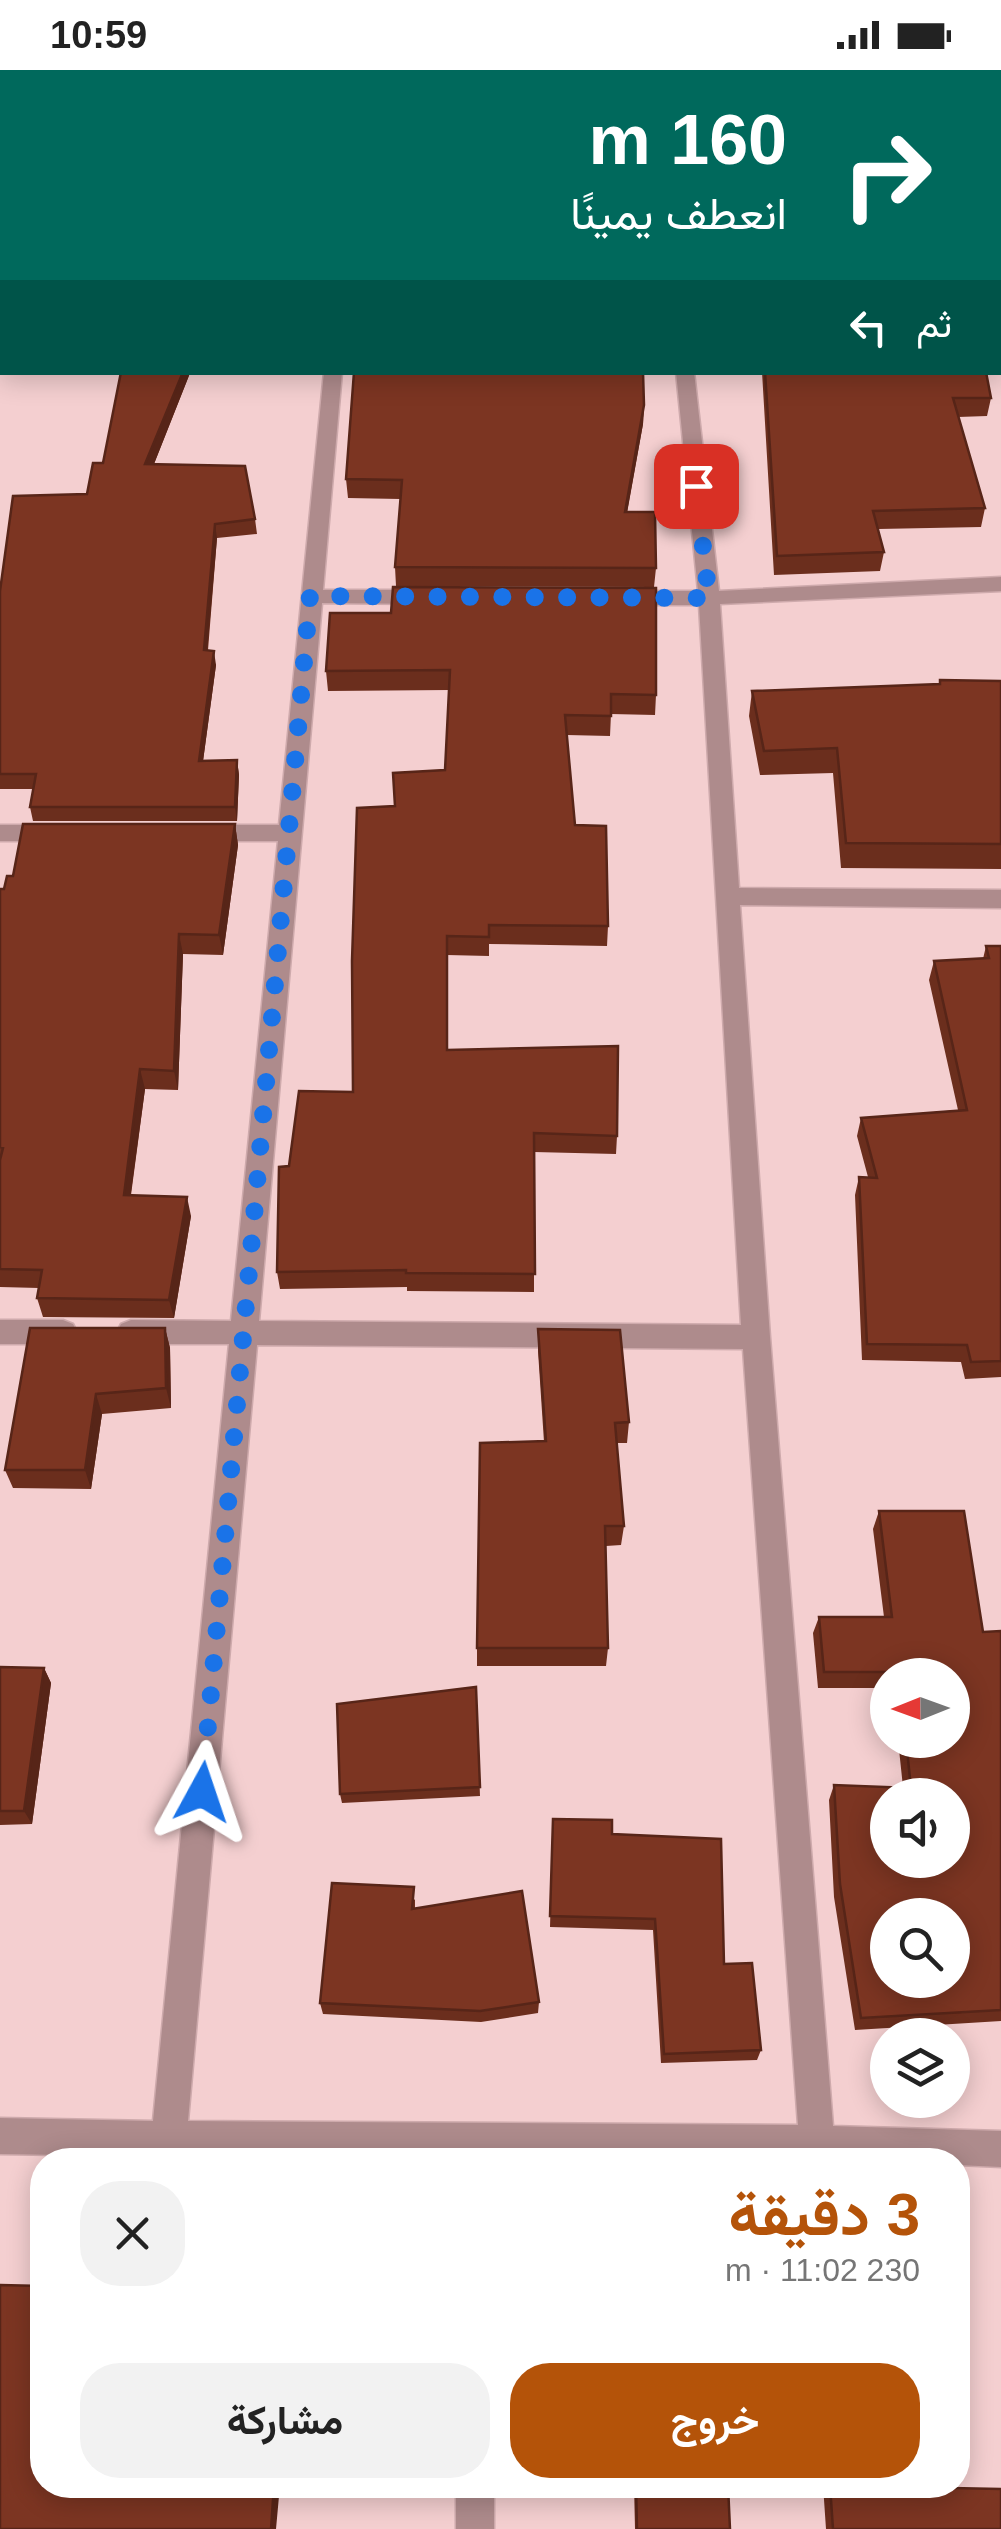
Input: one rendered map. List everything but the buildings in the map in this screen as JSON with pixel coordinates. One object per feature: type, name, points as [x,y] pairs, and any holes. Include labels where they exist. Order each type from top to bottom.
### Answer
[{"type":"street","points":[[169,2137],[333,375]]},
{"type":"street","points":[[684,375],[709,598],[756,1337],[817,2143]]},
{"type":"street","points":[[609,598],[709,598],[1001,584]]},
{"type":"street","points":[[310,596],[450,597]]},
{"type":"street","points":[[0,833],[77,833]]},
{"type":"street","points":[[172,833],[288,833]]},
{"type":"street","points":[[726,896],[1001,899]]},
{"type":"street","points":[[0,1332],[756,1337]]},
{"type":"street","points":[[0,2136],[169,2137],[394,2148]]},
{"type":"street","points":[[628,2148],[817,2143],[1001,2149]]},
{"type":"street","points":[[476,2498],[476,2529]]},
{"type":"route","points":[[202,1792],[310,596],[709,598],[696,486]]}]
